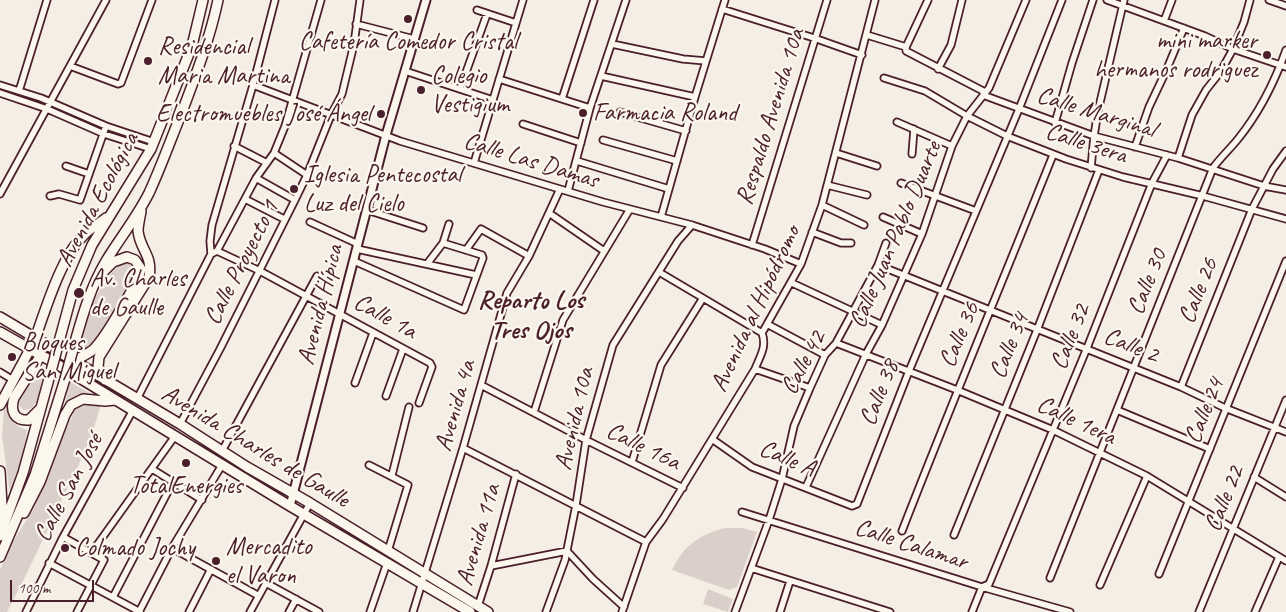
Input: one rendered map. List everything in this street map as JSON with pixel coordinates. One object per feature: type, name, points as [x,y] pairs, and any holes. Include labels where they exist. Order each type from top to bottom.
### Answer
[{"type":"main road","name":"Avenida Ecológica","points":[[0,536],[24,473],[73,290],[92,245],[152,146],[192,46],[202,0]]},
{"type":"main road","points":[[105,380],[98,366],[99,357],[149,277],[149,258],[138,230],[142,204],[168,146],[196,75],[218,0]]},
{"type":"main road","name":"Avenida Ecológica","points":[[0,557],[43,455],[87,301],[106,261],[142,204]]},
{"type":"main road","points":[[35,339],[71,249],[83,235],[111,215]]},
{"type":"main road","points":[[74,361],[88,354],[101,340],[140,276],[141,269],[135,260],[127,257],[121,258],[113,262],[96,281]]},
{"type":"main road","name":"Avenida Charles de Gaulle","points":[[0,318],[180,424],[488,612]]},
{"type":"main road","name":"Avenida Charles de Gaulle","points":[[0,332],[134,410],[290,506],[470,612]]},
{"type":"main road","points":[[0,405],[30,349]]},
{"type":"main road","points":[[41,356],[14,398],[12,412],[22,421],[29,420],[42,407]]},
{"type":"main road","points":[[15,522],[32,500],[71,405],[83,398],[104,401],[115,400]]},
{"type":"main road","points":[[0,470],[2,505],[0,520]]},
{"type":"street","points":[[19,91],[47,0]]},
{"type":"street","points":[[0,194],[106,0]]},
{"type":"street","points":[[70,66],[118,84],[121,83],[152,0]]},
{"type":"street","points":[[137,399],[211,254],[212,225],[253,85],[275,0]]},
{"type":"street","points":[[211,254],[217,251],[256,178],[274,153],[285,126],[321,0]]},
{"type":"street","name":"Calle Proyecto 1","points":[[180,424],[260,272],[284,219],[307,175],[342,94],[354,44],[360,0]]},
{"type":"street","name":"Avenida Hípica","points":[[290,506],[386,136],[426,0]]},
{"type":"street","points":[[474,163],[523,0]]},
{"type":"street","points":[[562,99],[594,0]]},
{"type":"street","points":[[568,191],[590,108],[626,0]]},
{"type":"street","points":[[662,217],[695,96],[725,0]]},
{"type":"street","name":"Respaldo Avenida 10a","points":[[752,245],[827,0]]},
{"type":"street","name":"Avenida al Hipódromo","points":[[623,609],[646,542],[683,488],[755,369],[764,348],[765,342],[762,333],[792,283],[801,264],[822,205],[875,0]]},
{"type":"street","points":[[906,49],[928,0]]},
{"type":"street","points":[[938,69],[951,46],[962,0]]},
{"type":"street","name":"Calle Juan Pablo Duarte","points":[[806,487],[866,354],[882,326],[922,234],[952,146],[967,116],[989,88],[1026,0]]},
{"type":"street","name":"Calle 38","points":[[852,506],[857,504],[909,371],[1020,109],[1062,0]]},
{"type":"street","points":[[1055,123],[1092,0]]},
{"type":"street","points":[[1107,0],[1124,3],[1233,49],[1283,66]]},
{"type":"street","points":[[1164,21],[1172,0]]},
{"type":"street","points":[[1178,158],[1192,115],[1206,90],[1222,71],[1244,22],[1250,0]]},
{"type":"street","points":[[1273,1],[1286,6]]},
{"type":"street","points":[[1091,168],[1094,136],[1103,89],[1124,3]]},
{"type":"street","points":[[722,9],[862,55]]},
{"type":"street","points":[[476,10],[516,23]]},
{"type":"street","points":[[460,89],[487,14]]},
{"type":"street","points":[[356,24],[414,39]]},
{"type":"street","points":[[1135,147],[1148,107],[1184,28]]},
{"type":"street","name":"Calle Marginal","points":[[867,35],[906,49],[938,69],[984,93],[1055,123],[1094,136],[1213,168],[1264,186],[1286,190]]},
{"type":"street","points":[[612,44],[683,59],[706,61]]},
{"type":"street","points":[[1213,168],[1258,111],[1283,66],[1286,50]]},
{"type":"street","points":[[405,71],[493,100]]},
{"type":"street","points":[[601,76],[695,96]]},
{"type":"street","name":"Calle 3era","points":[[884,78],[925,91],[967,116],[1007,136],[1053,155],[1091,168],[1204,196],[1286,219]]},
{"type":"street","points":[[499,79],[590,108]]},
{"type":"street","points":[[0,85],[50,102],[152,146]]},
{"type":"street","name":"Calle Las Damas","points":[[253,85],[400,141],[560,189],[692,225],[801,264]]},
{"type":"street","points":[[0,93],[46,109],[104,134],[152,146]]},
{"type":"street","points":[[620,112],[686,131]]},
{"type":"street","points":[[898,122],[952,146]]},
{"type":"street","points":[[523,124],[581,143]]},
{"type":"street","points":[[50,196],[59,194],[80,200],[106,126]]},
{"type":"street","points":[[912,154],[914,129]]},
{"type":"street","points":[[604,140],[677,161]]},
{"type":"street","points":[[234,146],[268,163]]},
{"type":"street","name":"Calle 26","points":[[1180,386],[1252,209],[1273,169],[1286,151]]},
{"type":"street","points":[[274,153],[307,175]]},
{"type":"street","points":[[836,153],[877,166]]},
{"type":"street","name":"Calle 36","points":[[902,531],[957,390],[991,311],[1053,155]]},
{"type":"street","name":"Calle 32","points":[[972,612],[982,587],[989,584],[1152,183],[1167,155]]},
{"type":"street","points":[[577,161],[669,189]]},
{"type":"street","points":[[66,166],[89,174]]},
{"type":"street","name":"Calle 30","points":[[1050,578],[1101,453],[1133,367],[1204,196],[1213,168]]},
{"type":"street","name":"Calle 34","points":[[954,534],[1038,330],[1099,170]]},
{"type":"street","points":[[256,178],[295,200]]},
{"type":"street","points":[[901,183],[976,211]]},
{"type":"street","points":[[827,185],[867,194]]},
{"type":"street","name":"Avenida 4a","points":[[413,612],[463,448],[507,293],[529,256],[560,189]]},
{"type":"street","points":[[246,199],[284,219]]},
{"type":"street","points":[[822,205],[864,225]]},
{"type":"street","points":[[534,412],[563,320],[630,209]]},
{"type":"street","points":[[367,210],[423,228]]},
{"type":"street","points":[[549,213],[604,252]]},
{"type":"street","points":[[883,216],[922,234]]},
{"type":"street","points":[[310,222],[357,246],[476,275]]},
{"type":"street","points":[[427,264],[443,243],[448,224]]},
{"type":"street","name":"Avenida 10a","points":[[546,612],[567,550],[586,440],[613,345],[678,241],[692,225]]},
{"type":"street","points":[[466,250],[481,229],[529,256]]},
{"type":"street","points":[[812,232],[841,243],[851,243]]},
{"type":"street","points":[[354,261],[464,310],[483,257],[443,243]]},
{"type":"street","name":"Calle 42","points":[[735,612],[769,520],[782,479],[794,426],[825,356],[836,343],[878,265],[886,243]]},
{"type":"street","name":"Calle 1a","points":[[217,251],[306,296],[430,363],[432,367],[419,403]]},
{"type":"street","name":"Calle 24","points":[[1159,574],[1286,261]]},
{"type":"street","name":"Calle 2","points":[[878,265],[1180,386],[1226,408],[1286,432]]},
{"type":"street","points":[[659,272],[762,333]]},
{"type":"street","points":[[222,451],[317,276]]},
{"type":"street","points":[[792,283],[882,326]]},
{"type":"street","points":[[632,462],[661,365],[703,298]]},
{"type":"street","points":[[768,324],[825,356]]},
{"type":"street","points":[[355,383],[373,333]]},
{"type":"street","name":"Calle 1era","points":[[836,343],[1004,409],[1101,453],[1189,500],[1286,561]]},
{"type":"street","points":[[386,396],[404,349]]},
{"type":"street","points":[[755,369],[810,388]]},
{"type":"street","points":[[0,372],[13,380]]},
{"type":"street","name":"Calle 16a","points":[[481,385],[683,488]]},
{"type":"street","name":"Calle 22","points":[[1199,612],[1286,400]]},
{"type":"street","points":[[392,475],[410,407]]},
{"type":"street","name":"Calle San José","points":[[26,612],[49,563],[134,410]]},
{"type":"street","points":[[1117,410],[1210,449]]},
{"type":"street","points":[[92,552],[175,436]]},
{"type":"street","name":"Calle A","points":[[712,439],[752,467],[852,506]]},
{"type":"street","points":[[463,448],[646,542]]},
{"type":"street","points":[[49,563],[139,612],[172,548],[222,465]]},
{"type":"street","points":[[369,465],[392,475],[408,485],[388,551]]},
{"type":"street","points":[[152,469],[202,500]]},
{"type":"street","name":"Avenida 11a","points":[[478,606],[516,474]]},
{"type":"street","points":[[1100,585],[1147,476]]},
{"type":"street","points":[[1254,477],[1286,497]]},
{"type":"street","points":[[112,598],[173,482]]},
{"type":"street","points":[[250,612],[310,503]]},
{"type":"street","name":"Calle Calamar","points":[[742,512],[982,587],[1070,612]]},
{"type":"street","points":[[63,537],[104,560],[77,612]]},
{"type":"street","points":[[172,548],[259,596]]},
{"type":"street","points":[[491,566],[567,550],[592,579],[623,609]]},
{"type":"street","points":[[1255,612],[1279,557]]},
{"type":"street","points":[[370,612],[387,563]]},
{"type":"street","points":[[751,568],[890,612]]},
{"type":"street","points":[[189,612],[211,569]]},
{"type":"street","points":[[780,612],[790,581]]},
{"type":"street","points":[[266,584],[319,612]]},
{"type":"street","points":[[289,612],[296,599]]},
{"type":"shaded area","points":[[126,262],[132,266],[135,273],[129,286],[97,340],[82,351],[77,352],[78,342],[87,316],[101,288],[109,276]]},
{"type":"shaded area","points":[[40,369],[44,370],[39,395],[33,406],[24,410],[19,405],[22,395],[30,380]]},
{"type":"shaded area","points":[[70,382],[89,393],[73,400],[60,425]]},
{"type":"shaded area","points":[[85,403],[99,404],[100,408],[89,443],[7,612],[0,612],[0,570],[12,543],[34,508],[54,455],[74,412],[77,407]]},
{"type":"shaded area","points":[[7,404],[12,421],[22,429],[27,430],[23,454],[10,494],[2,436],[4,406]]},
{"type":"shaded area","points":[[725,528],[742,528],[757,532],[737,587],[729,590],[672,570],[682,554],[693,542],[707,534]]},
{"type":"shaded area","points":[[708,589],[733,599],[728,612],[703,604]]},
{"type":"place","name":"Cafetería Comedor Cristal","points":[[408,19]]},
{"type":"place","name":"mini marker hermanos rodriguez","points":[[1267,55]]},
{"type":"place","name":"Residencial Maria Martina","points":[[148,61]]},
{"type":"place","name":"Colegio Vestigium","points":[[421,90]]},
{"type":"place","name":"Farmacia Roland","points":[[583,113]]},
{"type":"place","name":"Electromuebles José Ángel","points":[[381,114]]},
{"type":"place","name":"Iglesia Pentecostal Luz del Cielo","points":[[294,189]]},
{"type":"place","name":"Av. Charles de Gaulle","points":[[79,293]]},
{"type":"place","name":"Bloques San Miguel","points":[[12,357]]},
{"type":"place","name":"TotalEnergies","points":[[186,463]]},
{"type":"place","name":"Colmado Jochy","points":[[65,548]]},
{"type":"place","name":"Mercadito el Varon","points":[[216,561]]},
{"type":"district","name":"Reparto Los Tres Ojos","points":[[531,316]]}]
